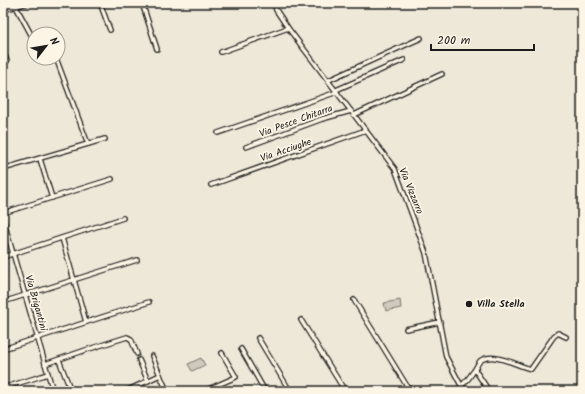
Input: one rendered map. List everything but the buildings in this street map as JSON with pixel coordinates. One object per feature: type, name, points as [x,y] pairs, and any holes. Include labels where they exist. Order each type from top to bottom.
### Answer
[{"type":"street","points":[[3,10],[15,5],[27,3]]},
{"type":"street","points":[[100,3],[110,30]]},
{"type":"street","points":[[142,3],[157,49]]},
{"type":"street","name":"Via Vizzarro","points":[[274,3],[276,10],[288,28],[329,80],[398,174],[426,253],[446,356],[464,391]]},
{"type":"street","points":[[15,5],[26,26]]},
{"type":"street","points":[[221,52],[288,28]]},
{"type":"street","points":[[329,80],[422,38]]},
{"type":"street","points":[[3,54],[4,53],[7,61]]},
{"type":"street","points":[[218,133],[337,91],[404,60]]},
{"type":"street","points":[[59,66],[88,144]]},
{"type":"street","points":[[354,115],[442,74]]},
{"type":"street","name":"Via Pesce Chitarra","points":[[246,147],[351,110]]},
{"type":"street","name":"Via Acciughe","points":[[211,185],[366,130]]},
{"type":"street","points":[[3,169],[105,139]]},
{"type":"street","points":[[40,158],[52,198]]},
{"type":"street","points":[[3,213],[112,179]]},
{"type":"street","points":[[3,257],[123,218]]},
{"type":"street","name":"Via Brigantini","points":[[3,219],[53,391]]},
{"type":"street","points":[[62,238],[86,322]]},
{"type":"street","points":[[3,302],[137,260]]},
{"type":"street","points":[[354,300],[410,391]]},
{"type":"street","points":[[3,349],[149,302]]},
{"type":"street","points":[[301,320],[345,391]]},
{"type":"street","points":[[406,329],[440,322]]},
{"type":"street","points":[[461,386],[466,382],[480,362],[491,358],[500,359],[531,369],[554,336],[558,333],[566,337]]},
{"type":"street","points":[[45,364],[126,337],[130,339],[137,354]]},
{"type":"street","points":[[258,338],[290,391]]},
{"type":"street","points":[[241,349],[265,391]]},
{"type":"street","points":[[204,391],[236,378],[222,353]]},
{"type":"street","points":[[152,356],[167,391]]},
{"type":"street","points":[[59,360],[71,391]]},
{"type":"street","points":[[139,360],[148,381]]},
{"type":"street","points":[[474,370],[489,391]]},
{"type":"street","points":[[3,388],[48,374]]},
{"type":"street","points":[[126,391],[160,375]]},
{"type":"shaded area","points":[[400,300],[401,308],[386,311],[384,303]]},
{"type":"shaded area","points":[[201,358],[205,365],[192,371],[188,364]]},
{"type":"place","name":"Villa Stella","points":[[469,304]]}]
